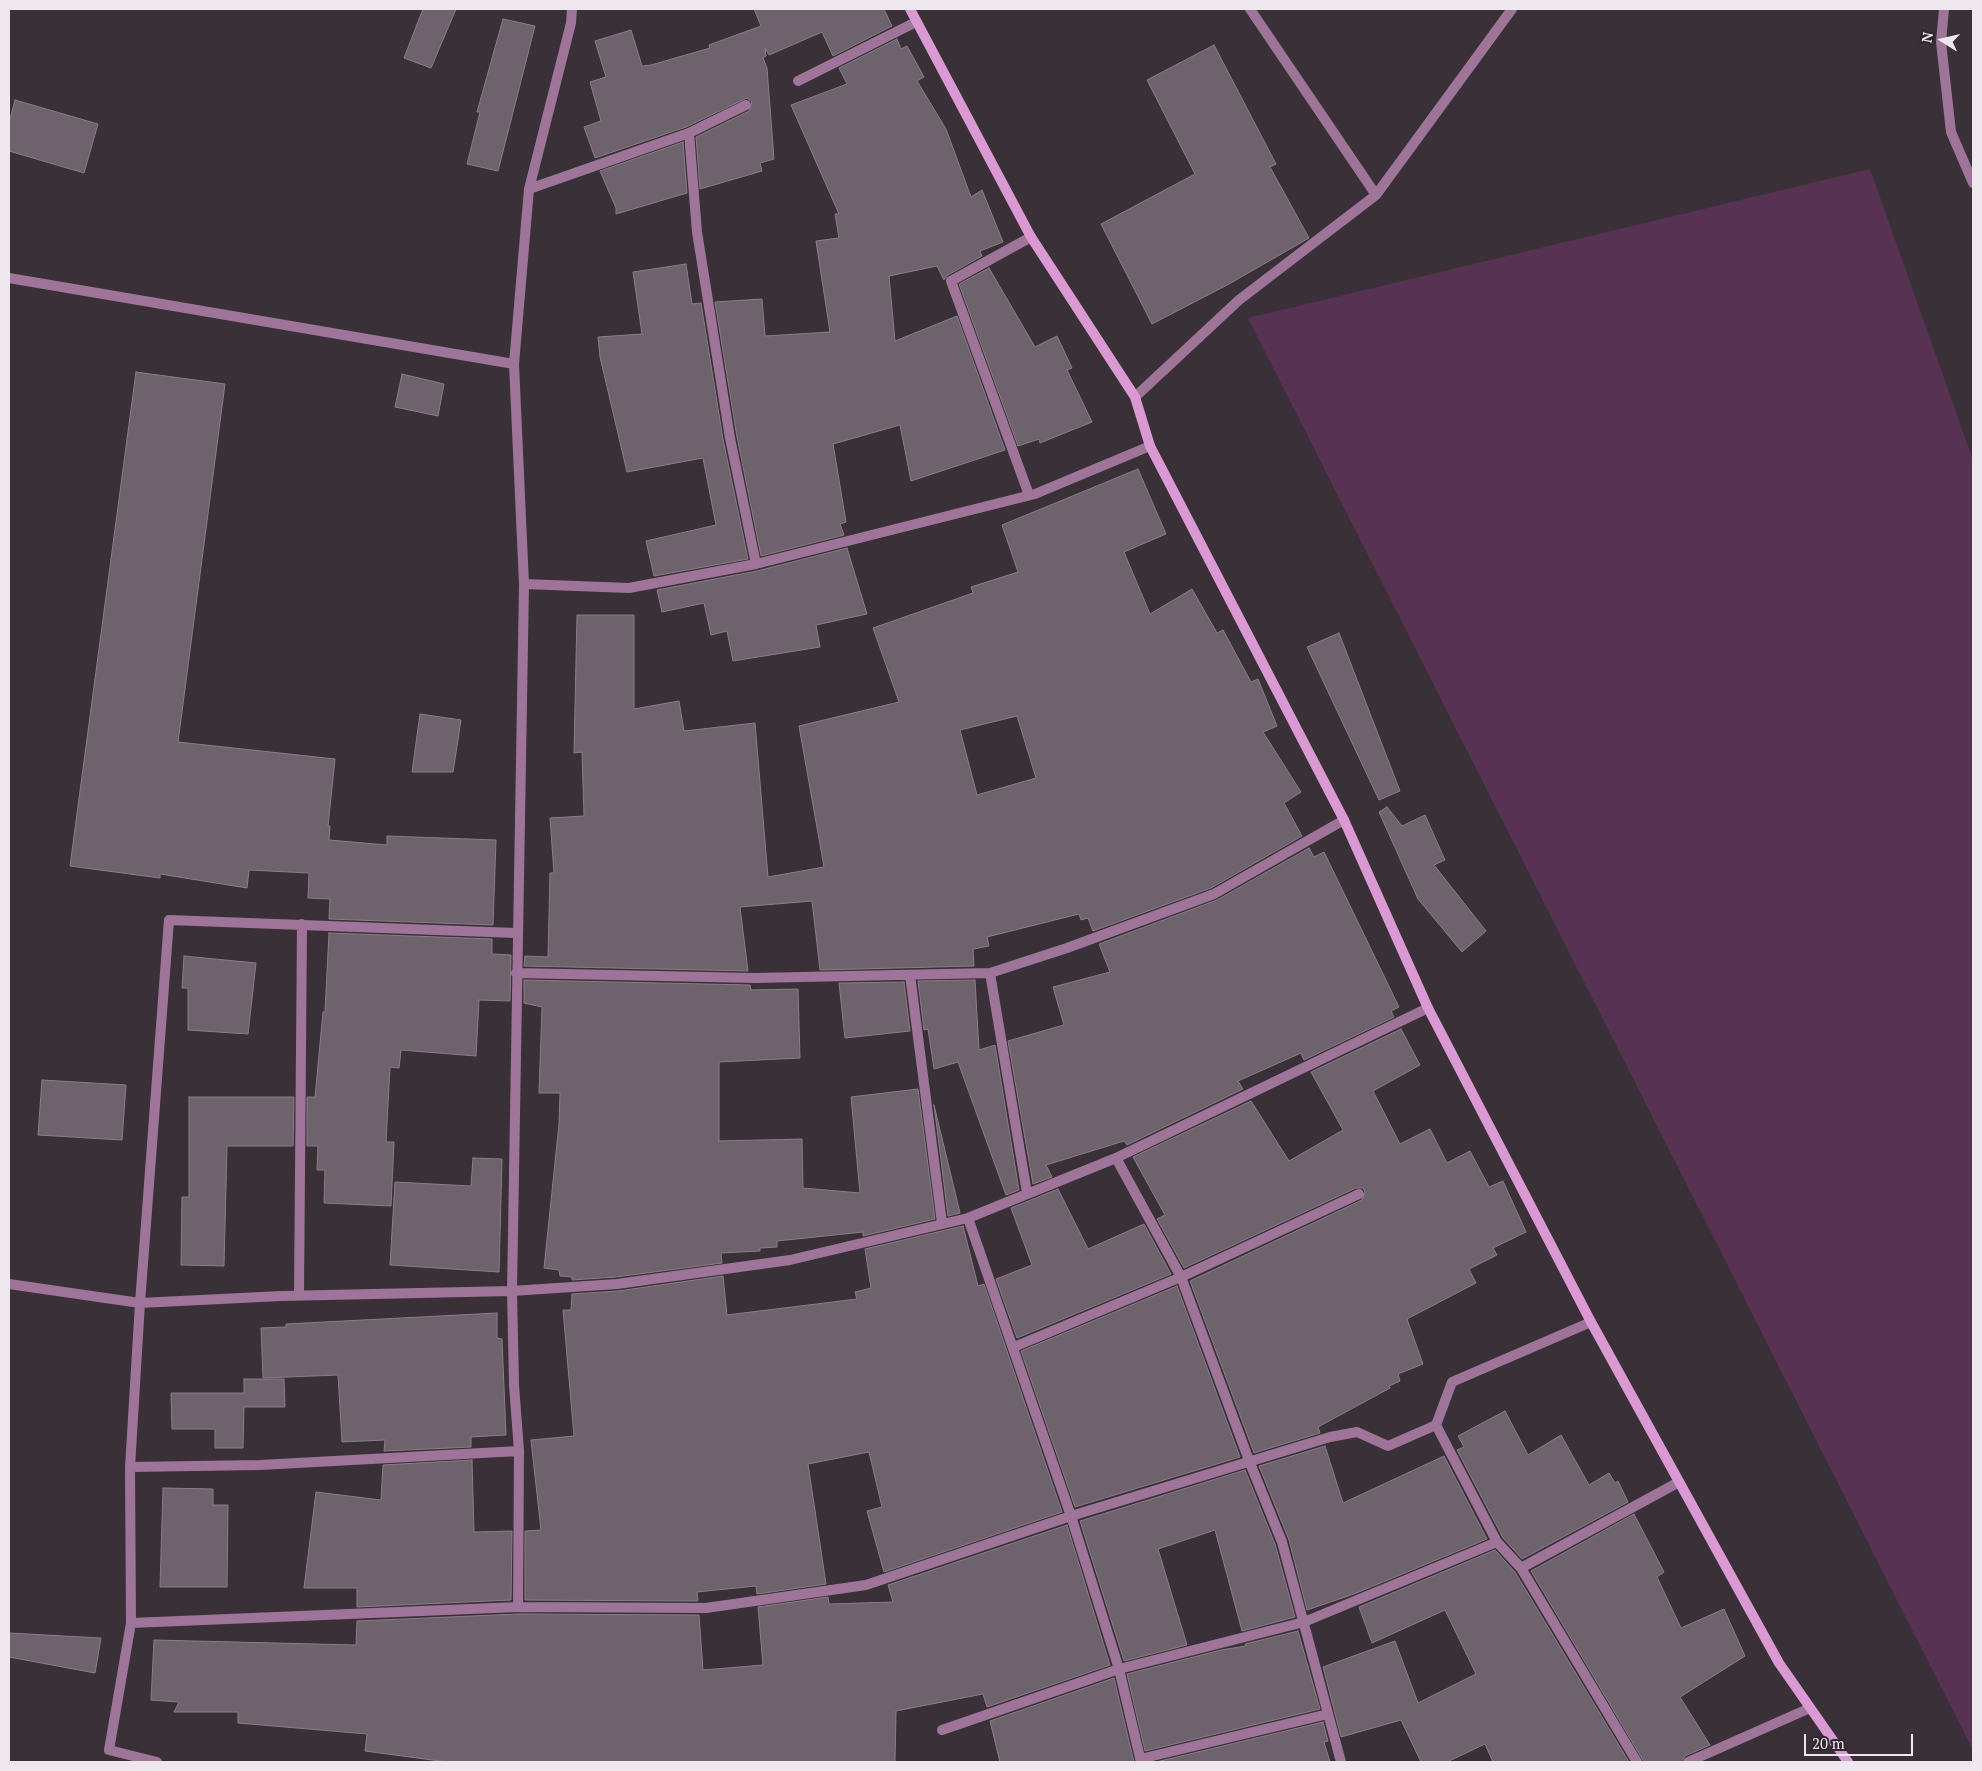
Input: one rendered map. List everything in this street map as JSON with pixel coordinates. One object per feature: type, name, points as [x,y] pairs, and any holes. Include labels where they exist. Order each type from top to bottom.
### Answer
[{"type":"street","points":[[518,1607],[519,1451],[514,1385],[512,1290],[516,933],[524,584],[514,364],[529,189],[571,22],[572,9]]},
{"type":"street","points":[[910,9],[1031,237],[1135,397],[1150,446],[1344,820],[1428,1008],[1591,1322],[1779,1663],[1848,1762]]},
{"type":"street","points":[[1250,9],[1376,195]]},
{"type":"street","points":[[1135,397],[1239,300],[1376,195],[1512,9]]},
{"type":"street","points":[[1944,9],[1941,42],[1950,132],[1973,182]]},
{"type":"street","points":[[798,81],[916,22]]},
{"type":"street","points":[[529,189],[689,133],[746,105]]},
{"type":"street","points":[[689,133],[697,232],[730,438],[756,564]]},
{"type":"street","points":[[1030,495],[952,281],[1031,237]]},
{"type":"street","points":[[9,278],[514,364]]},
{"type":"street","points":[[524,584],[629,588],[756,564],[1030,495],[1150,446]]},
{"type":"street","points":[[516,973],[755,978],[990,973],[1066,948],[1214,894],[1344,820]]},
{"type":"street","points":[[157,1762],[109,1750],[131,1623],[130,1467],[140,1303],[169,920],[516,933]]},
{"type":"street","points":[[299,1295],[302,924]]},
{"type":"street","points":[[990,973],[1027,1193]]},
{"type":"street","points":[[910,975],[942,1224]]},
{"type":"street","points":[[9,1284],[140,1303],[299,1295],[512,1290],[617,1284],[782,1261],[968,1218],[1116,1158],[1428,1008]]},
{"type":"street","points":[[1116,1158],[1181,1277],[1250,1463],[1282,1542],[1341,1762]]},
{"type":"street","points":[[1014,1347],[1181,1277],[1359,1194]]},
{"type":"street","points":[[968,1218],[1071,1516],[1119,1669],[1141,1760],[1328,1714]]},
{"type":"street","points":[[131,1623],[518,1607],[706,1608],[866,1585],[1071,1516],[1250,1463],[1330,1437],[1357,1432],[1388,1446],[1436,1425],[1452,1382],[1591,1322]]},
{"type":"street","points":[[1436,1425],[1497,1542],[1521,1568],[1637,1762]]},
{"type":"street","points":[[130,1467],[260,1465],[519,1451]]},
{"type":"street","points":[[1521,1568],[1679,1482]]},
{"type":"street","points":[[942,1730],[1119,1669],[1304,1622],[1497,1542]]},
{"type":"street","points":[[1688,1762],[1810,1708]]},
{"type":"shaded area","points":[[1870,169],[1973,460],[1973,1750],[1248,318]]},
{"type":"building","points":[[423,9],[456,9],[431,68],[404,58]]},
{"type":"building","points":[[754,9],[884,9],[892,26],[833,56],[822,32],[769,55],[765,48],[766,56],[763,58],[767,68],[774,159],[760,163],[762,171],[700,189],[696,137],[749,111],[752,102],[747,98],[686,127],[595,158],[584,127],[601,121],[590,82],[606,77],[595,41],[631,30],[642,66],[651,65],[710,48],[709,45],[761,26]]},
{"type":"building","points":[[503,19],[535,26],[498,171],[467,164],[480,112],[477,112]]},
{"type":"building","points":[[897,39],[901,49],[907,46],[924,77],[917,81],[946,129],[971,197],[982,190],[1003,242],[980,251],[982,256],[948,275],[944,280],[937,266],[889,276],[895,341],[957,316],[1005,450],[911,481],[900,425],[833,444],[846,522],[840,524],[844,535],[761,556],[737,437],[715,302],[762,299],[765,336],[830,332],[816,241],[839,238],[835,214],[839,214],[791,105],[847,84],[839,68]]},
{"type":"building","points":[[1214,45],[1276,164],[1270,167],[1309,238],[1229,284],[1152,324],[1101,224],[1195,174],[1147,80]]},
{"type":"building","points":[[15,100],[98,124],[84,173],[9,151],[9,123]]},
{"type":"building","points":[[683,142],[687,193],[616,214],[616,208],[600,171]]},
{"type":"building","points":[[686,264],[692,304],[701,303],[723,439],[748,559],[654,576],[646,541],[716,525],[703,458],[627,472],[600,357],[598,337],[642,334],[633,272]]},
{"type":"building","points":[[989,268],[1035,347],[1057,336],[1072,368],[1067,370],[1092,422],[1040,443],[1039,439],[1018,446],[959,284]]},
{"type":"building","points":[[136,372],[225,384],[178,742],[335,759],[328,826],[330,826],[329,840],[387,845],[387,836],[496,840],[493,925],[329,919],[330,899],[308,898],[309,873],[249,870],[247,888],[160,874],[160,878],[70,866]]},
{"type":"building","points":[[402,374],[444,384],[438,416],[395,407]]},
{"type":"building","points":[[1138,469],[1166,534],[1124,552],[1150,614],[1192,589],[1217,633],[1223,630],[1251,682],[1258,679],[1277,726],[1263,732],[1301,792],[1284,803],[1302,836],[1211,888],[1093,931],[1088,918],[1081,920],[1079,914],[987,937],[989,946],[973,949],[974,966],[820,970],[812,901],[740,907],[748,971],[524,966],[525,956],[548,957],[550,873],[554,873],[550,818],[584,816],[582,752],[574,753],[577,615],[634,615],[634,709],[679,701],[684,731],[755,723],[768,877],[824,867],[799,726],[899,702],[873,628],[973,593],[971,587],[1018,572],[1002,525]],"holes":[[[1017,716],[1036,778],[977,795],[960,730]]]},
{"type":"building","points":[[847,548],[867,614],[816,625],[820,647],[733,661],[727,631],[711,635],[704,603],[662,612],[657,590],[757,571]]},
{"type":"building","points":[[1339,633],[1400,791],[1379,800],[1307,647]]},
{"type":"building","points":[[420,714],[461,720],[453,772],[412,772]]},
{"type":"building","points":[[1387,807],[1402,826],[1425,815],[1445,860],[1434,865],[1486,931],[1462,952],[1418,899],[1379,812]]},
{"type":"building","points":[[1309,848],[1314,857],[1324,852],[1399,1007],[1391,1011],[1394,1017],[1304,1060],[1301,1053],[1238,1081],[1243,1089],[1127,1145],[1124,1141],[1046,1165],[1052,1177],[1033,1184],[1008,1041],[1064,1025],[1053,987],[1110,972],[1099,944],[1217,900]]},
{"type":"building","points":[[329,933],[492,939],[492,954],[511,955],[510,1001],[479,1000],[476,1056],[401,1050],[399,1068],[390,1067],[386,1142],[394,1142],[391,1206],[324,1203],[325,1170],[317,1170],[318,1146],[307,1146],[307,1097],[315,1097],[323,1012],[325,1012]]},
{"type":"building","points":[[184,956],[256,963],[248,1034],[188,1030],[188,988],[182,988]]},
{"type":"building","points":[[524,980],[750,985],[751,990],[798,989],[800,1058],[719,1062],[719,1141],[802,1139],[803,1188],[860,1193],[851,1097],[918,1089],[935,1219],[863,1236],[863,1232],[777,1241],[777,1247],[760,1248],[760,1251],[721,1253],[722,1263],[616,1277],[572,1280],[572,1277],[560,1276],[559,1270],[544,1268],[559,1124],[560,1093],[539,1093],[542,1007],[524,1003]]},
{"type":"building","points":[[975,980],[979,1050],[995,1045],[1019,1190],[1006,1195],[958,1062],[934,1069],[928,1029],[924,1030],[918,981]]},
{"type":"building","points":[[904,982],[910,1031],[845,1038],[839,983]]},
{"type":"building","points":[[1401,1029],[1420,1065],[1373,1091],[1400,1144],[1430,1129],[1447,1163],[1470,1151],[1489,1187],[1503,1181],[1526,1232],[1493,1248],[1497,1255],[1469,1269],[1476,1283],[1407,1319],[1423,1364],[1398,1374],[1400,1381],[1389,1386],[1390,1388],[1318,1427],[1320,1433],[1254,1453],[1190,1281],[1362,1200],[1365,1192],[1363,1188],[1356,1188],[1184,1268],[1157,1219],[1165,1215],[1133,1157],[1251,1101],[1289,1161],[1343,1130],[1311,1072]]},
{"type":"building","points":[[42,1080],[126,1085],[122,1140],[38,1135]]},
{"type":"building","points":[[189,1097],[294,1097],[293,1146],[227,1146],[224,1266],[181,1265],[182,1197],[189,1197]]},
{"type":"building","points":[[934,1105],[960,1213],[948,1216]]},
{"type":"building","points":[[473,1158],[502,1159],[499,1272],[390,1265],[395,1182],[471,1186]]},
{"type":"building","points":[[1058,1189],[1088,1249],[1144,1224],[1171,1274],[1017,1338],[996,1279],[1032,1265],[1011,1208]]},
{"type":"building","points":[[963,1226],[978,1286],[984,1284],[1062,1512],[884,1572],[867,1511],[882,1507],[869,1452],[808,1464],[826,1584],[757,1594],[756,1586],[697,1592],[698,1601],[525,1600],[525,1531],[541,1530],[531,1440],[574,1436],[563,1310],[571,1310],[572,1294],[618,1291],[723,1276],[727,1315],[857,1299],[855,1292],[871,1288],[865,1249]]},
{"type":"building","points":[[1177,1286],[1240,1457],[1075,1507],[1021,1351]]},
{"type":"building","points":[[497,1313],[497,1338],[502,1339],[506,1435],[471,1437],[471,1447],[384,1451],[385,1440],[342,1442],[338,1375],[263,1378],[261,1328],[286,1327],[286,1324]]},
{"type":"building","points":[[244,1379],[284,1379],[285,1407],[244,1407],[243,1448],[215,1448],[215,1429],[172,1429],[171,1393],[244,1393]]},
{"type":"building","points":[[1505,1411],[1528,1455],[1561,1435],[1589,1485],[1609,1473],[1615,1483],[1618,1481],[1628,1502],[1522,1559],[1503,1538],[1457,1450],[1464,1447],[1458,1436]]},
{"type":"building","points":[[1325,1446],[1343,1503],[1444,1456],[1487,1539],[1354,1594],[1307,1610],[1289,1540],[1259,1466]]},
{"type":"building","points":[[472,1460],[474,1532],[512,1531],[511,1600],[357,1607],[357,1588],[304,1588],[316,1492],[381,1500],[383,1465]]},
{"type":"building","points":[[1245,1470],[1275,1544],[1295,1617],[1242,1631],[1215,1530],[1158,1549],[1187,1645],[1124,1661],[1080,1521]]},
{"type":"building","points":[[163,1488],[213,1489],[213,1505],[228,1505],[227,1587],[160,1587]]},
{"type":"building","points":[[1634,1514],[1664,1572],[1657,1577],[1681,1628],[1724,1609],[1745,1656],[1680,1697],[1710,1745],[1685,1756],[1681,1762],[1644,1762],[1531,1571]]},
{"type":"building","points":[[1067,1525],[1110,1665],[987,1707],[983,1694],[896,1711],[895,1762],[447,1762],[365,1751],[367,1734],[238,1723],[238,1712],[174,1712],[179,1702],[151,1700],[154,1640],[356,1645],[357,1621],[518,1614],[699,1615],[703,1670],[763,1665],[758,1607],[828,1597],[829,1604],[893,1602],[888,1585]]},
{"type":"building","points":[[1495,1550],[1515,1572],[1629,1762],[1493,1762],[1485,1744],[1447,1762],[1421,1762],[1401,1720],[1341,1737],[1323,1667],[1395,1641],[1418,1703],[1476,1674],[1445,1610],[1372,1643],[1359,1607]]},
{"type":"building","points":[[1298,1631],[1320,1709],[1145,1751],[1127,1674],[1221,1650],[1246,1646],[1245,1644]]},
{"type":"building","points":[[9,1633],[101,1638],[95,1673],[9,1657]]},
{"type":"building","points":[[1114,1678],[1134,1762],[1000,1762],[990,1721]]},
{"type":"building","points":[[1323,1722],[1328,1741],[1324,1742],[1330,1762],[1156,1762]]}]
